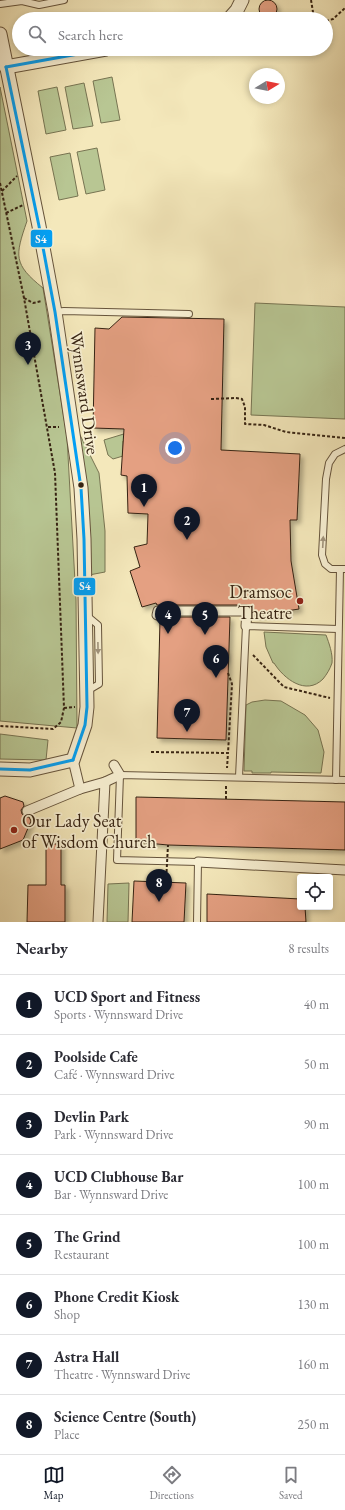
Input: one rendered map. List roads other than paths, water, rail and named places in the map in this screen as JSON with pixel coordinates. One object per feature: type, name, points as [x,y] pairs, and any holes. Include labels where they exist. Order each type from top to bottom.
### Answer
[{"type":"street","points":[[235,12],[242,0]]},
{"type":"street","name":"Wynnsward Drive","points":[[0,34],[55,312],[81,488],[88,691],[85,725],[73,760]]},
{"type":"street","points":[[6,67],[67,56]]},
{"type":"street","points":[[157,615],[158,611],[247,611],[246,626]]},
{"type":"street","points":[[0,769],[30,770],[73,760],[80,789]]},
{"type":"street","points":[[27,811],[80,789],[105,782],[120,775],[114,765]]},
{"type":"street","points":[[98,922],[105,782]]},
{"type":"street","points":[[198,862],[345,870]]},
{"type":"lane","points":[[0,4],[22,0],[39,5],[64,0]]},
{"type":"lane","points":[[55,312],[189,314]]},
{"type":"lane","points":[[336,780],[338,629],[342,569],[331,569],[325,564],[322,555],[328,463],[334,454],[345,449]]},
{"type":"lane","points":[[239,777],[246,626],[338,629]]},
{"type":"lane","points":[[197,922],[198,862],[118,860],[120,775],[345,780]]},
{"type":"place","name":"Devlin Park","points":[[28,365]]},
{"type":"place","name":"UCD Sport and Fitness","points":[[144,507]]},
{"type":"place","name":"Poolside Cafe","points":[[187,540]]},
{"type":"place","name":"Dramsoc Theatre","points":[[300,601]]},
{"type":"place","name":"UCD Clubhouse Bar","points":[[168,634]]},
{"type":"place","name":"The Grind","points":[[205,635]]},
{"type":"place","name":"Phone Credit Kiosk","points":[[216,678]]},
{"type":"place","name":"Astra Hall","points":[[187,732]]},
{"type":"place","name":"Our Lady Seat of Wisdom Church","points":[[14,830]]},
{"type":"place","name":"Science Centre (South)","points":[[159,902]]}]
